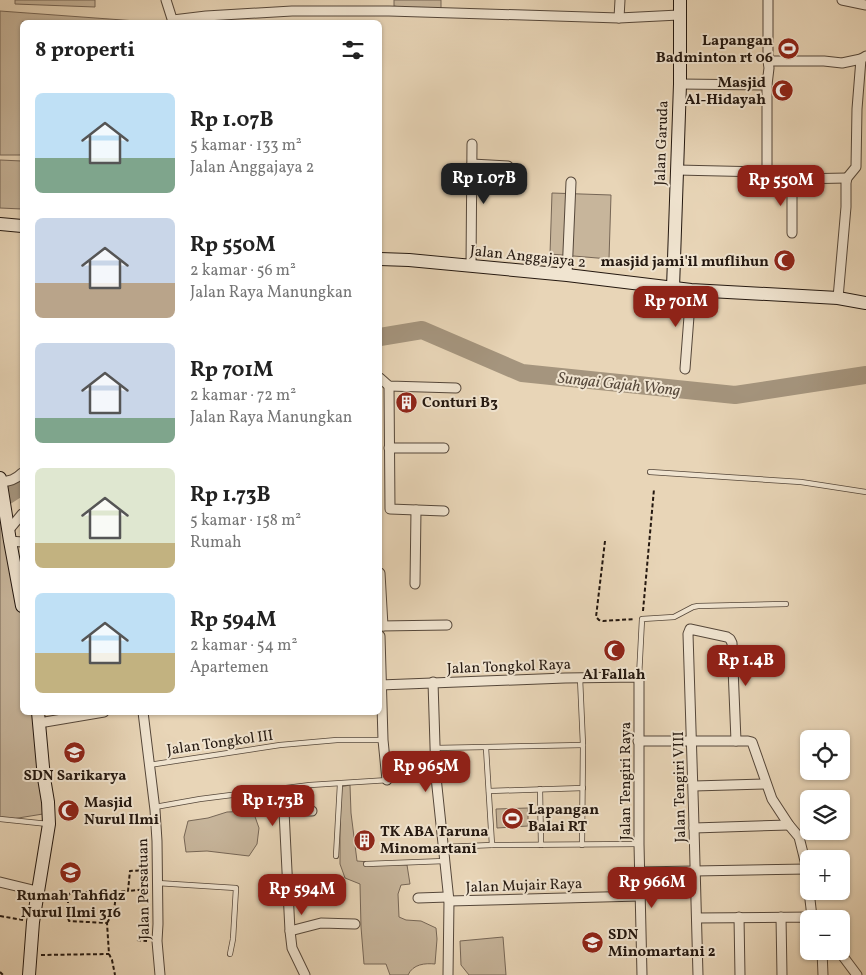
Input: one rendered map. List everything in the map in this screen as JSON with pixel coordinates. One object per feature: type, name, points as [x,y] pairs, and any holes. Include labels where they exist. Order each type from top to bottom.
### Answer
[{"type":"street","points":[[166,0],[173,20]]},
{"type":"street","points":[[619,18],[620,0]]},
{"type":"street","name":"Jalan Garuda","points":[[673,288],[680,84],[680,0]]},
{"type":"street","points":[[677,170],[766,172],[768,170],[768,0]]},
{"type":"street","points":[[842,0],[866,5]]},
{"type":"street","points":[[180,20],[206,16],[292,11],[389,11],[619,18],[680,15]]},
{"type":"street","points":[[768,61],[824,61],[842,63],[864,58],[857,109],[856,168],[847,178],[838,298]]},
{"type":"street","points":[[680,84],[767,85]]},
{"type":"street","points":[[471,266],[472,144]]},
{"type":"street","points":[[472,164],[508,166]]},
{"type":"street","points":[[856,168],[866,170]]},
{"type":"street","points":[[792,233],[792,181],[795,179],[847,178]]},
{"type":"street","points":[[567,276],[571,182]]},
{"type":"street","points":[[0,224],[20,226]]},
{"type":"street","name":"Jalan Anggajaya 2","points":[[382,259],[471,266],[691,290],[838,298],[866,303]]},
{"type":"street","points":[[685,369],[691,290]]},
{"type":"street","points":[[382,380],[389,386],[456,388]]},
{"type":"street","points":[[389,386],[390,509]]},
{"type":"street","points":[[389,448],[444,448]]},
{"type":"street","points":[[1,486],[20,476]]},
{"type":"street","points":[[0,478],[12,534],[20,588]]},
{"type":"street","points":[[382,509],[444,511]]},
{"type":"street","points":[[415,584],[416,510]]},
{"type":"street","points":[[12,534],[20,518]]},
{"type":"street","points":[[382,626],[447,625]]},
{"type":"street","name":"Jalan Tengiri VIII","points":[[698,975],[694,786],[688,634],[690,629],[727,637],[732,643],[736,741]]},
{"type":"street","name":"Jalan Tongkol Raya","points":[[382,685],[639,677]]},
{"type":"street","name":"Jalan Tengiri Raya","points":[[639,677],[639,872],[642,975]]},
{"type":"street","name":"Jalan Mujair Raya","points":[[433,682],[436,777],[448,899],[640,896]]},
{"type":"street","points":[[382,703],[387,780]]},
{"type":"street","points":[[29,975],[37,891],[49,824],[38,718],[71,715]]},
{"type":"street","name":"Jalan Persatuan","points":[[143,715],[155,807],[157,941],[160,975]]},
{"type":"street","points":[[638,741],[752,742],[772,799],[798,837],[802,850]]},
{"type":"street","points":[[694,786],[766,784]]},
{"type":"street","points":[[305,975],[292,948],[284,811],[312,811]]},
{"type":"street","points":[[694,828],[789,825]]},
{"type":"street","points":[[639,872],[800,869]]},
{"type":"street","points":[[0,882],[37,891]]},
{"type":"street","points":[[418,898],[448,899],[448,975]]},
{"type":"street","points":[[781,917],[782,975]]},
{"type":"street","points":[[697,918],[800,918]]},
{"type":"street","points":[[739,918],[740,975]]},
{"type":"street","points":[[290,931],[321,923],[355,924]]},
{"type":"street","points":[[822,960],[823,975]]},
{"type":"street","points":[[846,960],[857,975]]},
{"type":"lane","points":[[650,472],[800,482],[866,492]]},
{"type":"lane","points":[[639,677],[642,619],[674,617],[698,606],[786,604]]},
{"type":"lane","points":[[580,678],[583,745],[582,844]]},
{"type":"lane","name":"Jalan Tongkol III","points":[[150,765],[280,745],[337,740],[384,740]]},
{"type":"lane","points":[[435,748],[583,745]]},
{"type":"lane","points":[[486,748],[492,845]]},
{"type":"lane","points":[[155,807],[200,799],[310,785],[436,777]]},
{"type":"lane","points":[[336,856],[340,784]]},
{"type":"lane","points":[[489,791],[583,788]]},
{"type":"lane","points":[[540,790],[541,845]]},
{"type":"lane","points":[[0,819],[49,824]]},
{"type":"lane","points":[[444,847],[639,844]]},
{"type":"lane","points":[[366,864],[445,861]]},
{"type":"lane","points":[[157,886],[236,888],[233,940],[230,954]]},
{"type":"path","points":[[604,541],[596,617],[598,620],[642,619],[654,490]]},
{"type":"path","points":[[128,891],[130,871],[157,870]]},
{"type":"path","points":[[106,923],[69,920],[68,896],[71,892],[114,892],[157,886]]},
{"type":"path","points":[[114,892],[116,904],[112,915],[106,923],[108,954],[112,960],[115,975]]},
{"type":"path","points":[[0,916],[33,922]]},
{"type":"path","points":[[31,956],[108,954]]},
{"type":"path","points":[[0,972],[3,975]]},
{"type":"shaded area","points":[[15,0],[95,0],[95,7],[15,4]]},
{"type":"shaded area","points":[[394,0],[441,0],[441,14],[394,6]]},
{"type":"shaded area","points":[[0,11],[123,20],[20,20],[20,155],[0,155]]},
{"type":"shaded area","points":[[0,160],[20,161],[20,209],[0,208]]},
{"type":"shaded area","points":[[552,193],[611,195],[609,259],[550,254]]},
{"type":"shaded area","points":[[0,513],[20,604],[20,715],[33,715],[49,813],[6,820],[0,819]]},
{"type":"shaded area","points":[[350,785],[351,813],[357,861],[407,865],[410,884],[401,885],[398,894],[399,917],[406,920],[421,921],[436,928],[435,964],[416,966],[408,975],[390,975],[386,964],[364,964],[360,884],[345,878],[340,864],[340,787]]},
{"type":"shaded area","name":"Lapangan Balai RT","points":[[528,808],[528,826],[497,828],[496,809]]},
{"type":"shaded area","points":[[253,811],[259,828],[257,844],[249,856],[207,851],[186,852],[184,837],[188,821],[208,818],[227,812]]},
{"type":"shaded area","points":[[503,937],[506,975],[469,975],[461,965],[460,941]]},
{"type":"waterway","name":"Sungai Gajah Wong","points":[[382,337],[422,330],[522,373],[735,395],[866,375]]},
{"type":"waterway","name":"Sungai Gajah Wong","points":[[0,500],[20,487]]},
{"type":"place","name":"Lapangan Badminton rt 06","points":[[789,49]]},
{"type":"place","name":"Masjid Al-Hidayah","points":[[782,91]]},
{"type":"place","name":"masjid jami'il muflihun","points":[[785,261]]},
{"type":"place","name":"Conturi B3","points":[[406,402]]},
{"type":"place","name":"Al Fallah","points":[[614,651]]},
{"type":"place","name":"SDN Sarikarya","points":[[75,752]]},
{"type":"place","name":"Masjid Nurul Ilmi","points":[[68,811]]},
{"type":"place","name":"Lapangan Balai RT","points":[[512,818]]},
{"type":"place","name":"TK ABA Taruna Minomartani","points":[[364,840]]},
{"type":"place","name":"Rumah Tahfidz Nurul Ilmi 316","points":[[71,872]]},
{"type":"place","name":"SDN Minomartani 2","points":[[592,943]]}]
